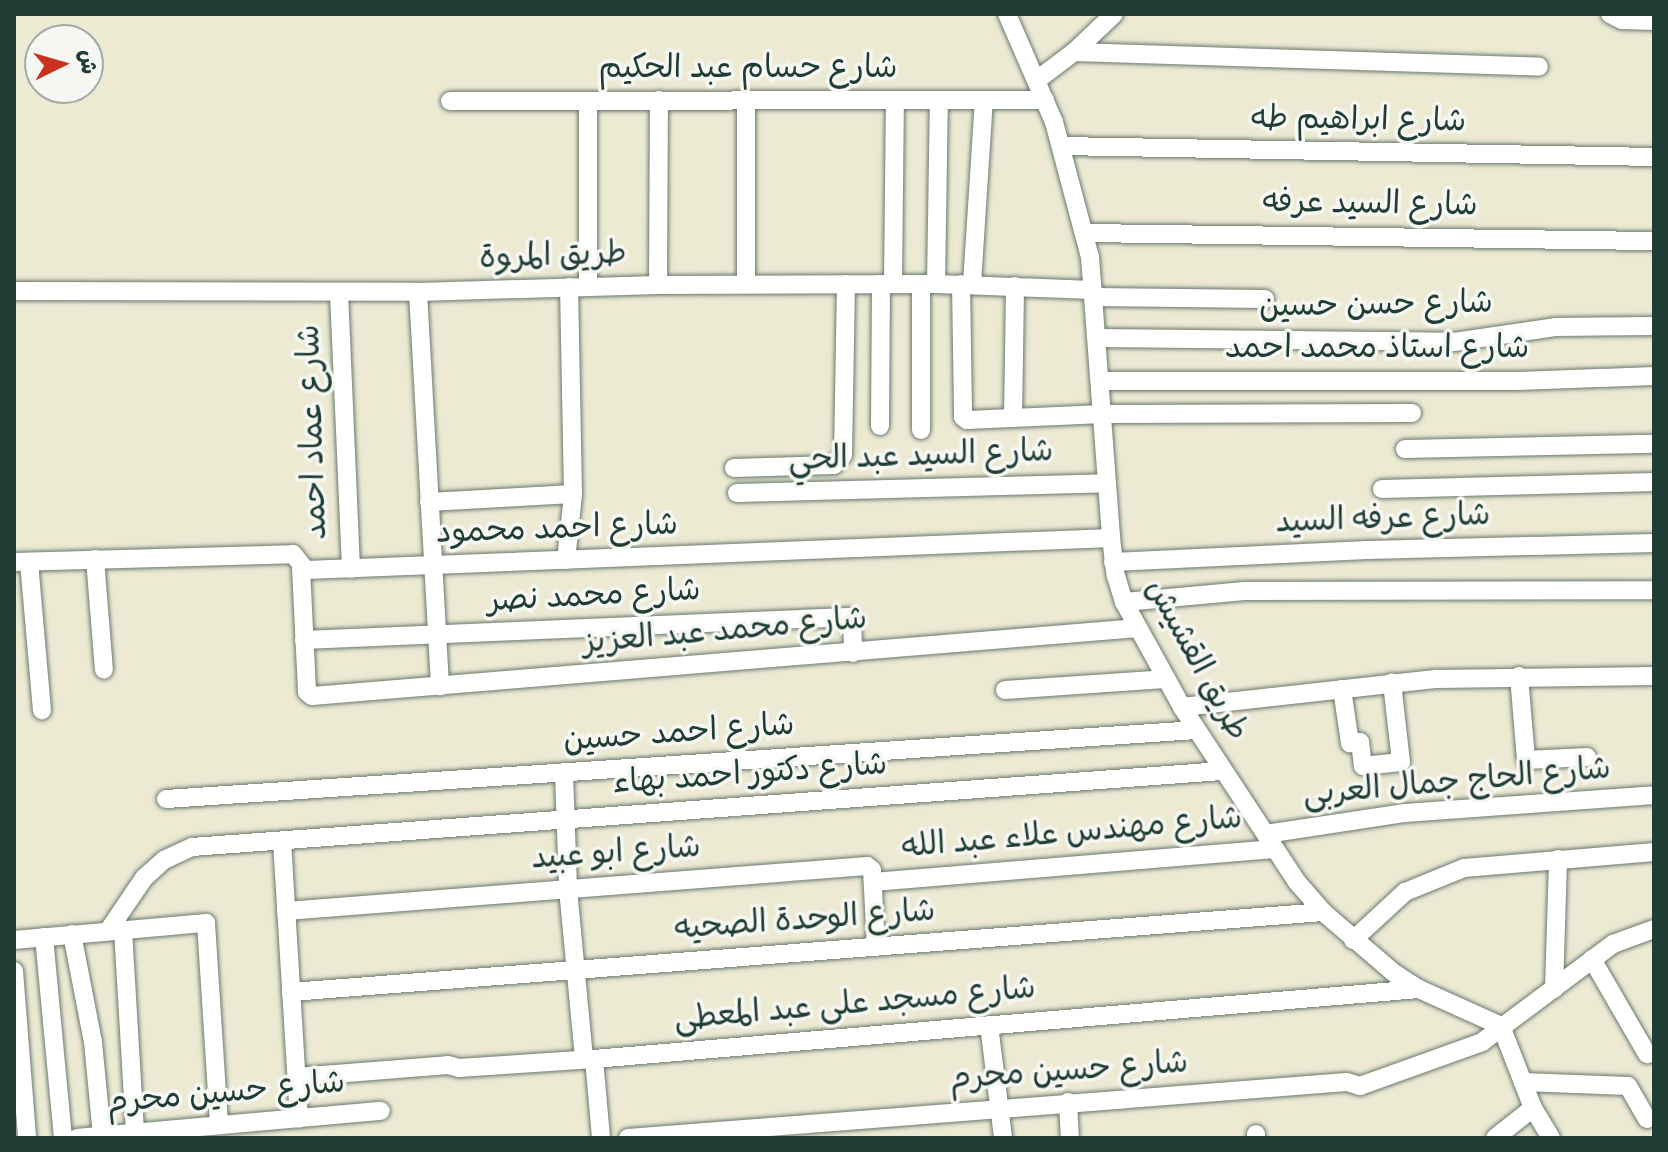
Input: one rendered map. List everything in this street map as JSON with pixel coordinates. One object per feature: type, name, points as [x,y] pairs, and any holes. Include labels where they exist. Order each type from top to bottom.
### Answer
[{"type":"street","name":"طريق القشيش","points":[[1007,14],[1045,100],[1085,233],[1098,338],[1113,562],[1124,602],[1165,679],[1222,771],[1323,912],[1353,940],[1419,989],[1503,1029]]},
{"type":"street","points":[[1037,80],[1074,52],[1114,14]]},
{"type":"street","points":[[1610,14],[1622,20],[1654,21]]},
{"type":"street","points":[[1074,52],[1539,67]]},
{"type":"street","points":[[658,285],[659,100]]},
{"type":"street","points":[[746,100],[746,284]]},
{"type":"street","points":[[880,426],[895,100]]},
{"type":"street","points":[[921,430],[939,100]]},
{"type":"street","points":[[984,100],[966,284],[963,417],[967,420],[1103,414],[1412,413]]},
{"type":"street","name":"شارع حسام عبد الحكيم","points":[[450,101],[1045,100]]},
{"type":"street","points":[[566,560],[573,494],[588,101]]},
{"type":"street","name":"شارع ابراهيم طه","points":[[1061,146],[1654,157]]},
{"type":"street","name":"شارع السيد عرفه","points":[[1085,233],[1654,241]]},
{"type":"street","points":[[734,468],[834,465],[844,448],[846,284]]},
{"type":"street","name":"طريق المروة","points":[[14,291],[339,293],[658,285],[966,284],[1094,294],[1265,299]]},
{"type":"street","points":[[1013,418],[1015,286]]},
{"type":"street","points":[[418,292],[440,686]]},
{"type":"street","name":"شارع عماد احمد","points":[[339,293],[351,569]]},
{"type":"street","name":"شارع حسن حسين","points":[[1098,338],[1454,342],[1555,327],[1654,326]]},
{"type":"street","name":"شارع استاذ محمد احمد","points":[[1101,381],[1518,381],[1654,376]]},
{"type":"street","points":[[1405,449],[1654,444]]},
{"type":"street","points":[[1382,489],[1654,482]]},
{"type":"street","name":"شارع السيد عبد الحي","points":[[737,493],[1107,483]]},
{"type":"street","points":[[429,502],[573,494]]},
{"type":"street","name":"شارع احمد محمود","points":[[22,562],[293,554],[301,568],[351,569],[1111,538]]},
{"type":"street","name":"شارع عرفه السيد","points":[[1113,562],[1367,550],[1654,543]]},
{"type":"street","points":[[95,559],[104,670]]},
{"type":"street","points":[[22,562],[42,710]]},
{"type":"street","points":[[301,568],[304,640]]},
{"type":"street","points":[[1124,602],[1245,591],[1654,590]]},
{"type":"street","name":"شارع محمد نصر","points":[[304,640],[849,617],[853,622],[853,653]]},
{"type":"street","name":"شارع محمد عبد العزيز","points":[[304,640],[307,692],[317,696],[1138,628]]},
{"type":"street","points":[[1182,707],[1392,683],[1519,676],[1654,676]]},
{"type":"street","points":[[1519,676],[1526,760],[1587,757]]},
{"type":"street","points":[[1005,690],[1165,679]]},
{"type":"street","points":[[1342,689],[1350,743],[1360,742],[1363,765],[1401,762],[1392,683]]},
{"type":"street","name":"شارع احمد حسين","points":[[166,799],[1197,730]]},
{"type":"street","name":"شارع دكتور احمد بهاء","points":[[115,930],[144,878],[178,851],[1222,771]]},
{"type":"street","points":[[564,773],[563,820],[574,970],[601,1138]]},
{"type":"street","name":"شارع الحاج جمال العربى","points":[[1271,842],[1405,813],[1654,795]]},
{"type":"street","points":[[282,841],[299,1118]]},
{"type":"street","name":"شارع مهندس علاء عبد الله","points":[[873,882],[1271,842]]},
{"type":"street","points":[[1353,940],[1405,892],[1433,877],[1475,866],[1654,852]]},
{"type":"street","points":[[1554,989],[1558,859]]},
{"type":"street","name":"شارع ابو عبيد","points":[[286,911],[867,866],[872,870],[873,882]]},
{"type":"street","points":[[873,882],[876,946]]},
{"type":"street","name":"شارع الوحدة الصحيه","points":[[291,992],[1323,912]]},
{"type":"street","points":[[14,940],[202,922],[208,928],[219,1125]]},
{"type":"street","name":"شارع حسين محرم","points":[[628,1138],[1347,1082],[1360,1086],[1475,1046],[1503,1029],[1592,959],[1634,934],[1654,929]]},
{"type":"street","points":[[115,930],[135,1133]]},
{"type":"street","points":[[72,934],[93,1042],[102,1136]]},
{"type":"street","points":[[44,937],[63,1138]]},
{"type":"street","points":[[1592,959],[1647,1054]]},
{"type":"street","points":[[14,971],[27,1138]]},
{"type":"street","name":"شارع مسجد على عبد المعطى","points":[[297,1077],[448,1065],[459,1068],[589,1059],[1419,989]]},
{"type":"street","points":[[989,1025],[1003,1138]]},
{"type":"street","points":[[1503,1029],[1533,1108],[1551,1138]]},
{"type":"street","points":[[1523,1082],[1628,1086],[1647,1119]]},
{"type":"street","points":[[1068,1102],[1070,1138]]},
{"type":"street","points":[[1495,1138],[1533,1108]]},
{"type":"street","name":"شارع حسين محرم","points":[[77,1138],[381,1111]]}]
